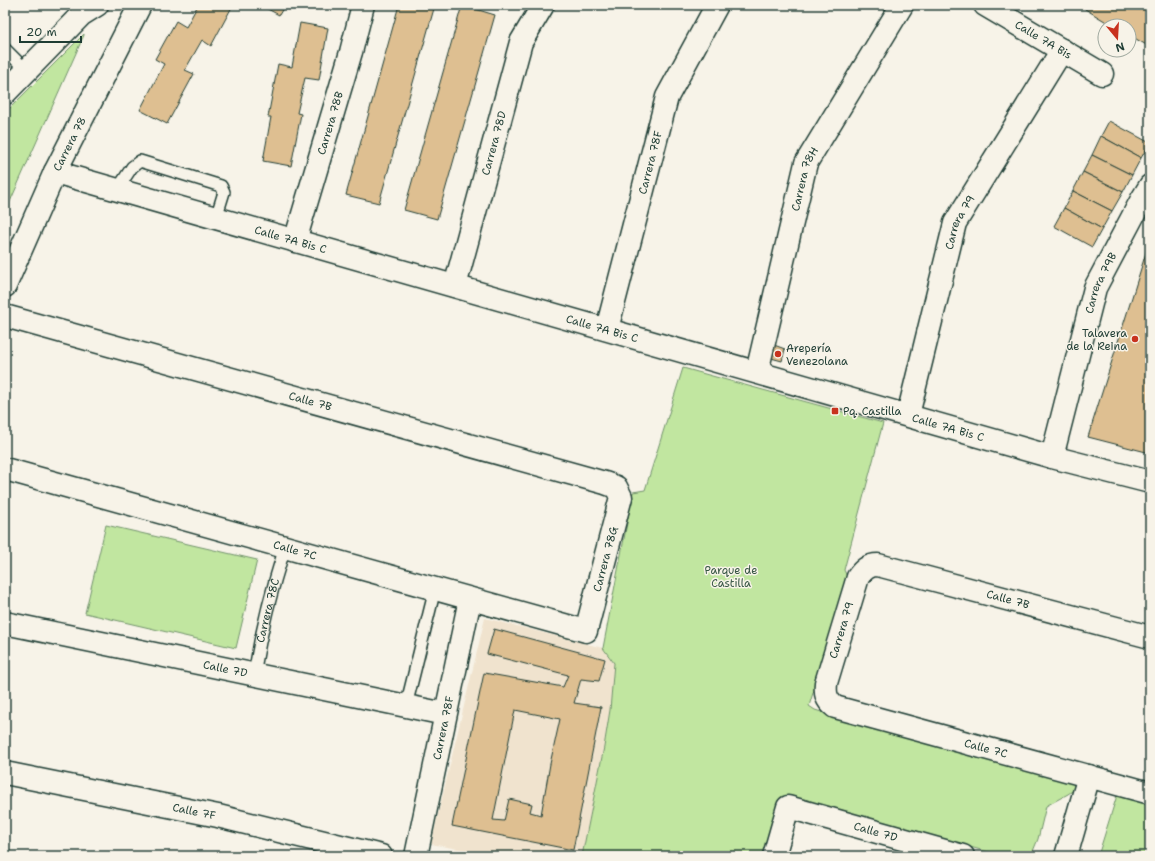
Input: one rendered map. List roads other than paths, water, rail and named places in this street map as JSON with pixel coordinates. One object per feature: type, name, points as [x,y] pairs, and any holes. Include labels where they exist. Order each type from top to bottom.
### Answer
[{"type":"street","points":[[5,93],[81,15],[97,5]]},
{"type":"street","name":"Carrera 78B","points":[[295,241],[351,52],[363,5]]},
{"type":"street","name":"Carrera 78D","points":[[455,286],[521,42],[544,5]]},
{"type":"street","name":"Carrera 78F","points":[[607,330],[667,97],[718,5]]},
{"type":"street","name":"Carrera 78H","points":[[757,372],[806,163],[902,5]]},
{"type":"street","name":"Calle 7A Bis","points":[[984,5],[1102,74]]},
{"type":"street","name":"Carrera 78","points":[[5,286],[55,172],[135,7]]},
{"type":"street","name":"Carrera 79","points":[[908,415],[955,222],[1062,50]]},
{"type":"street","name":"Calle 7A Bis C","points":[[55,172],[1052,457],[1150,482]]},
{"type":"street","name":"Carrera 79B","points":[[1052,457],[1096,288],[1150,186]]},
{"type":"street","name":"Calle 7B","points":[[5,316],[605,482],[616,487]]},
{"type":"street","name":"Calle 7C","points":[[5,469],[586,631]]},
{"type":"street","name":"Carrera 78G","points":[[586,631],[621,497],[616,487]]},
{"type":"street","name":"Calle 7B","points":[[867,568],[872,565],[878,565],[1150,637]]},
{"type":"street","name":"Carrera 79","points":[[826,697],[826,683],[858,577],[867,568]]},
{"type":"street","name":"Carrera 78F","points":[[416,856],[470,599]]},
{"type":"street","name":"Calle 7D","points":[[5,623],[445,714]]},
{"type":"street","name":"Calle 7C","points":[[826,697],[829,703],[835,707],[1150,793]]},
{"type":"street","name":"Calle 7F","points":[[5,773],[218,816],[381,856]]},
{"type":"street","points":[[1066,856],[1088,776]]},
{"type":"street","name":"Calle 7D","points":[[774,856],[788,807],[964,856]]},
{"type":"lane","points":[[5,49],[26,70]]},
{"type":"lane","points":[[117,190],[132,166],[140,161],[220,186],[224,192],[216,218]]},
{"type":"lane","name":"Carrera 78C","points":[[254,674],[258,650],[278,568],[285,547]]},
{"type":"lane","points":[[406,706],[435,589]]},
{"type":"place","name":"Talavera de la Reina","points":[[1135,339]]},
{"type":"place","name":"Arepería Venezolana","points":[[778,354]]},
{"type":"place","name":"Pq. Castilla","points":[[835,411]]},
{"type":"park label","name":"Parque de Castilla","points":[[731,576]]}]
